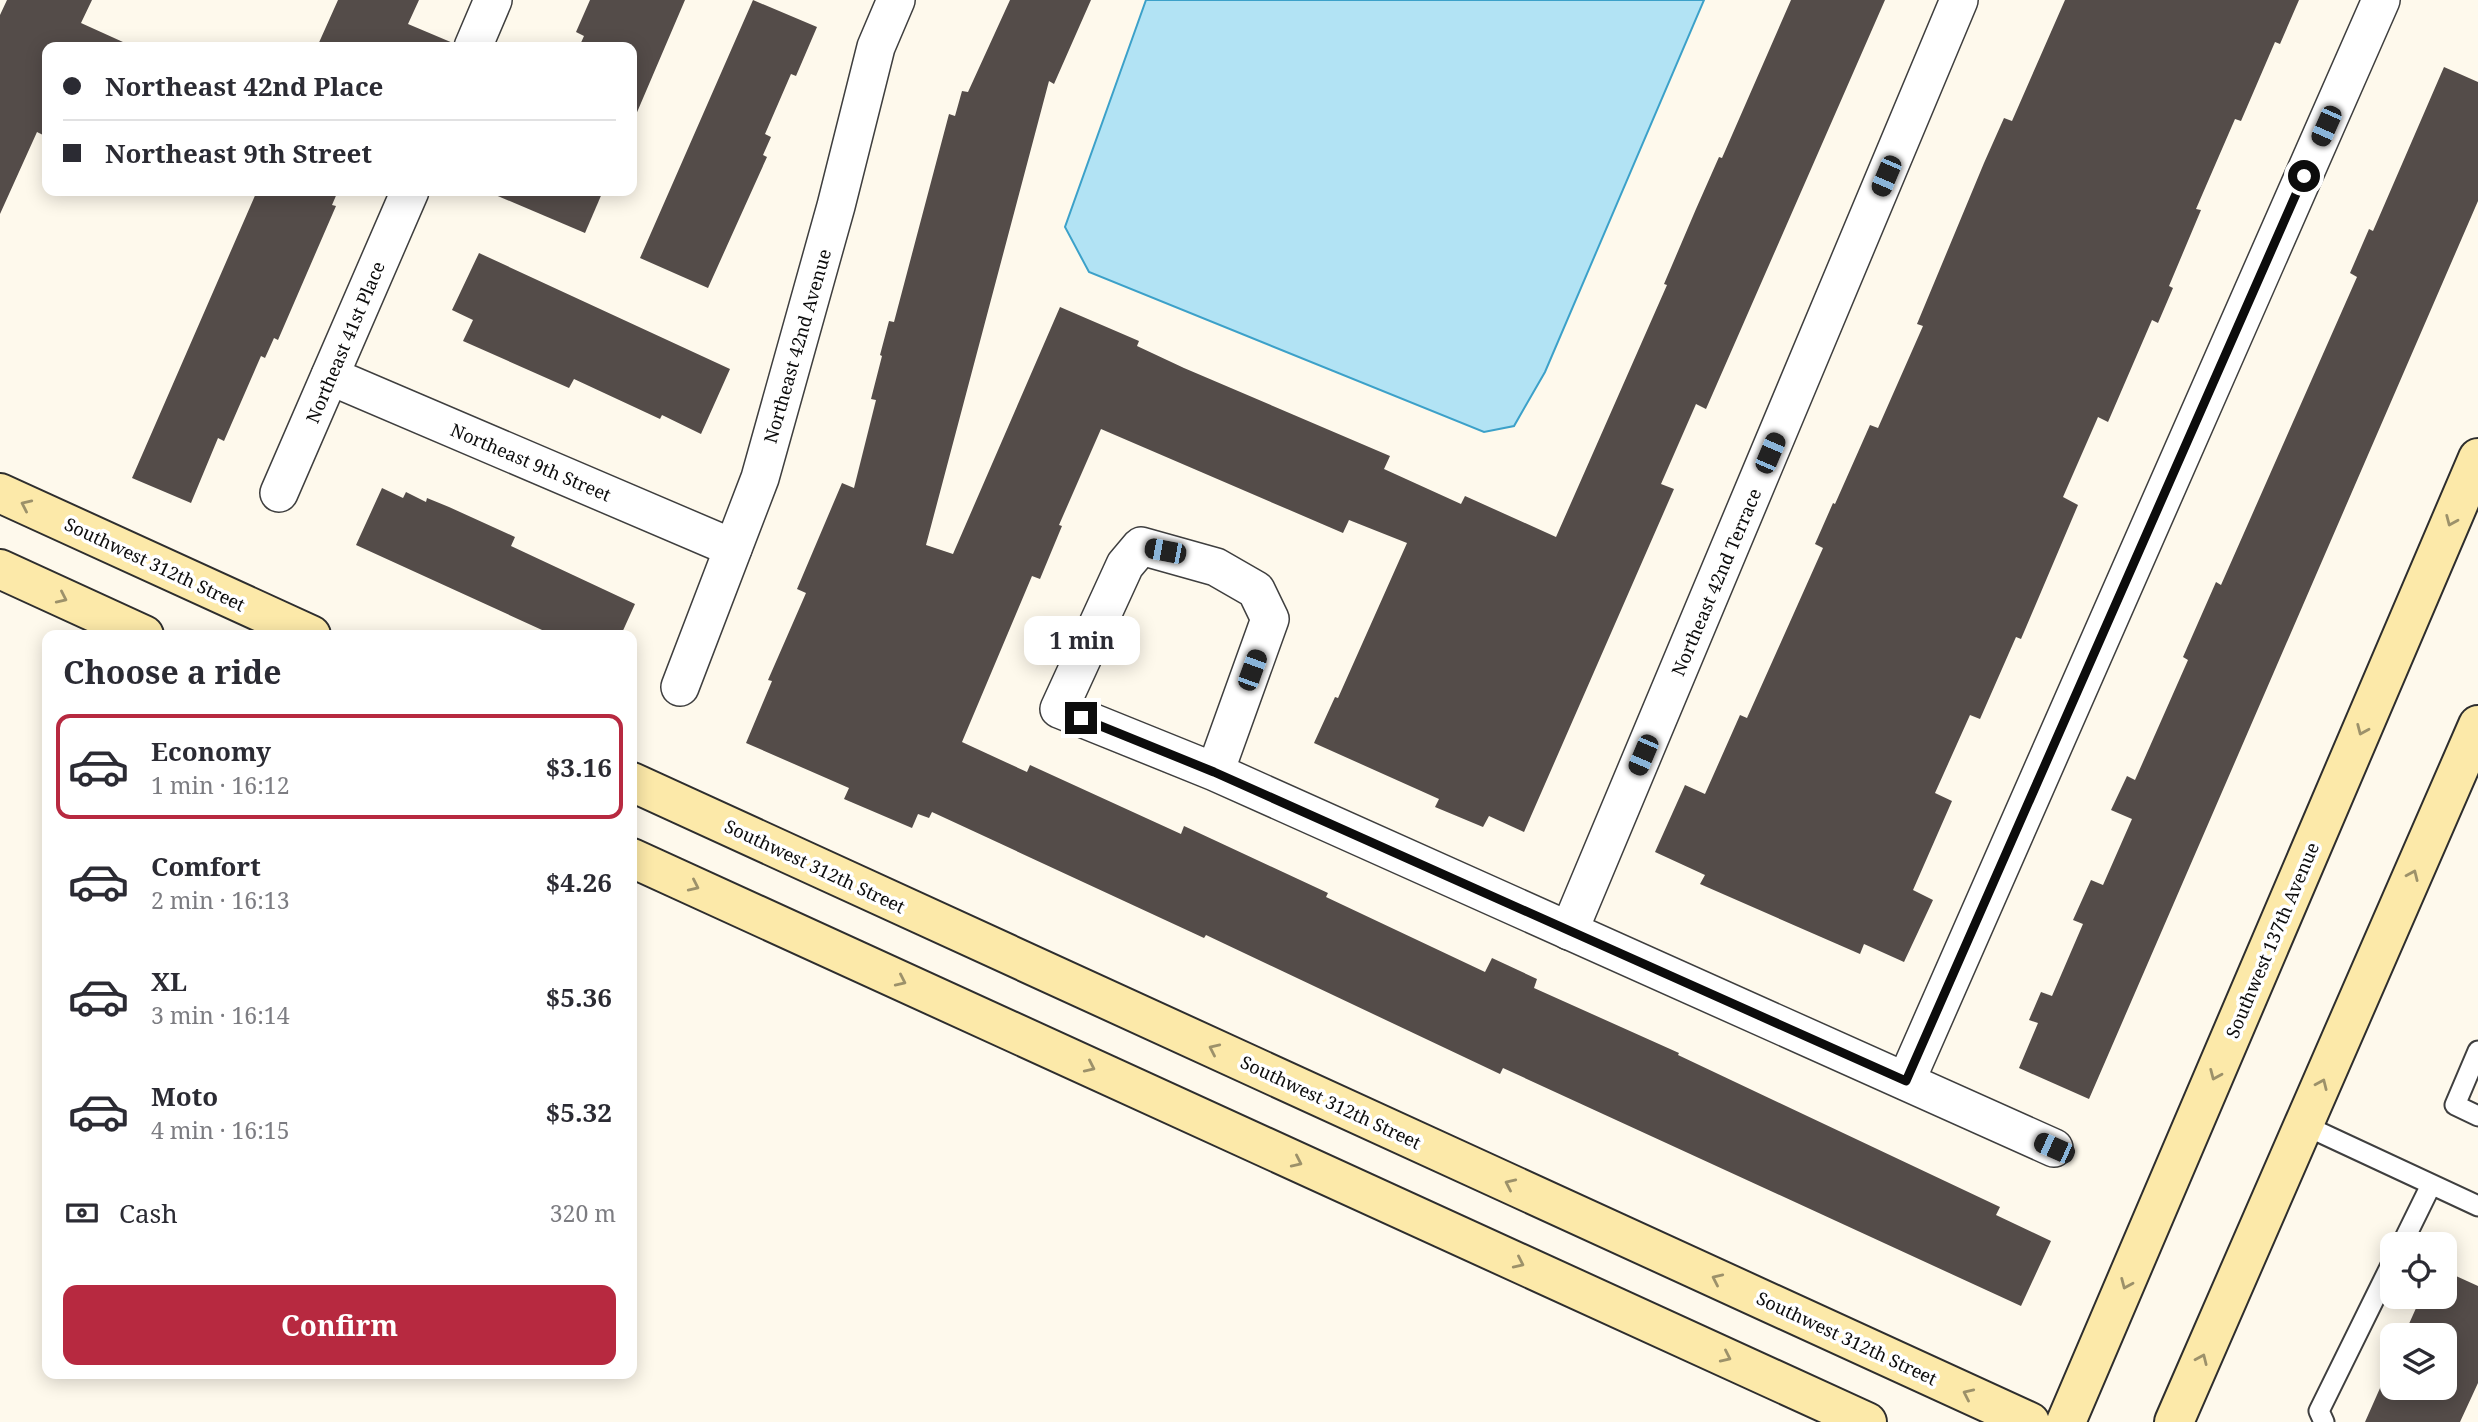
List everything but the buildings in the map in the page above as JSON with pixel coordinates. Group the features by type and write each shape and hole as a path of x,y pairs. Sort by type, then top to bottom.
{"main road":[{"name":"Southwest 137th Avenue","path":"2066,1422 2478,458"},
{"name":"Southwest 312th Street","path":"0,493 300,630"},
{"path":"0,569 133,630"},
{"path":"2174,1422 2478,725"},
{"name":"Southwest 312th Street","path":"637,784 2030,1422"},
{"path":"637,860 1867,1422"}],"street":[{"path":"474,42 493,0"},
{"name":"Northeast 42nd Avenue","path":"680,687 763,465 836,206 876,47 896,0"},
{"name":"Northeast 42nd Terrace","path":"1569,931 1959,0"},
{"path":"1906,1081 2381,0"},
{"name":"Northeast 41st Place","path":"279,493 408,196"},
{"name":"Northeast 9th Street","path":"330,376 733,548"},
{"path":"1214,772 1270,619 1256,590 1216,566 1141,546 1125,565 1059,709 1214,772 2054,1148"}],"lane":[{"path":"2478,1051 2455,1105 2478,1116"},
{"path":"2304,1125 2478,1206"},
{"path":"2408,1232 2431,1185"},
{"path":"2324,1422 2319,1411 2380,1287"}],"water":[{"path":"1146,0 1704,0 1545,372 1514,426 1484,432 1089,272 1065,227"}],"route":[{"path":"1081,718 1214,772 1906,1081 2304,176"}]}
